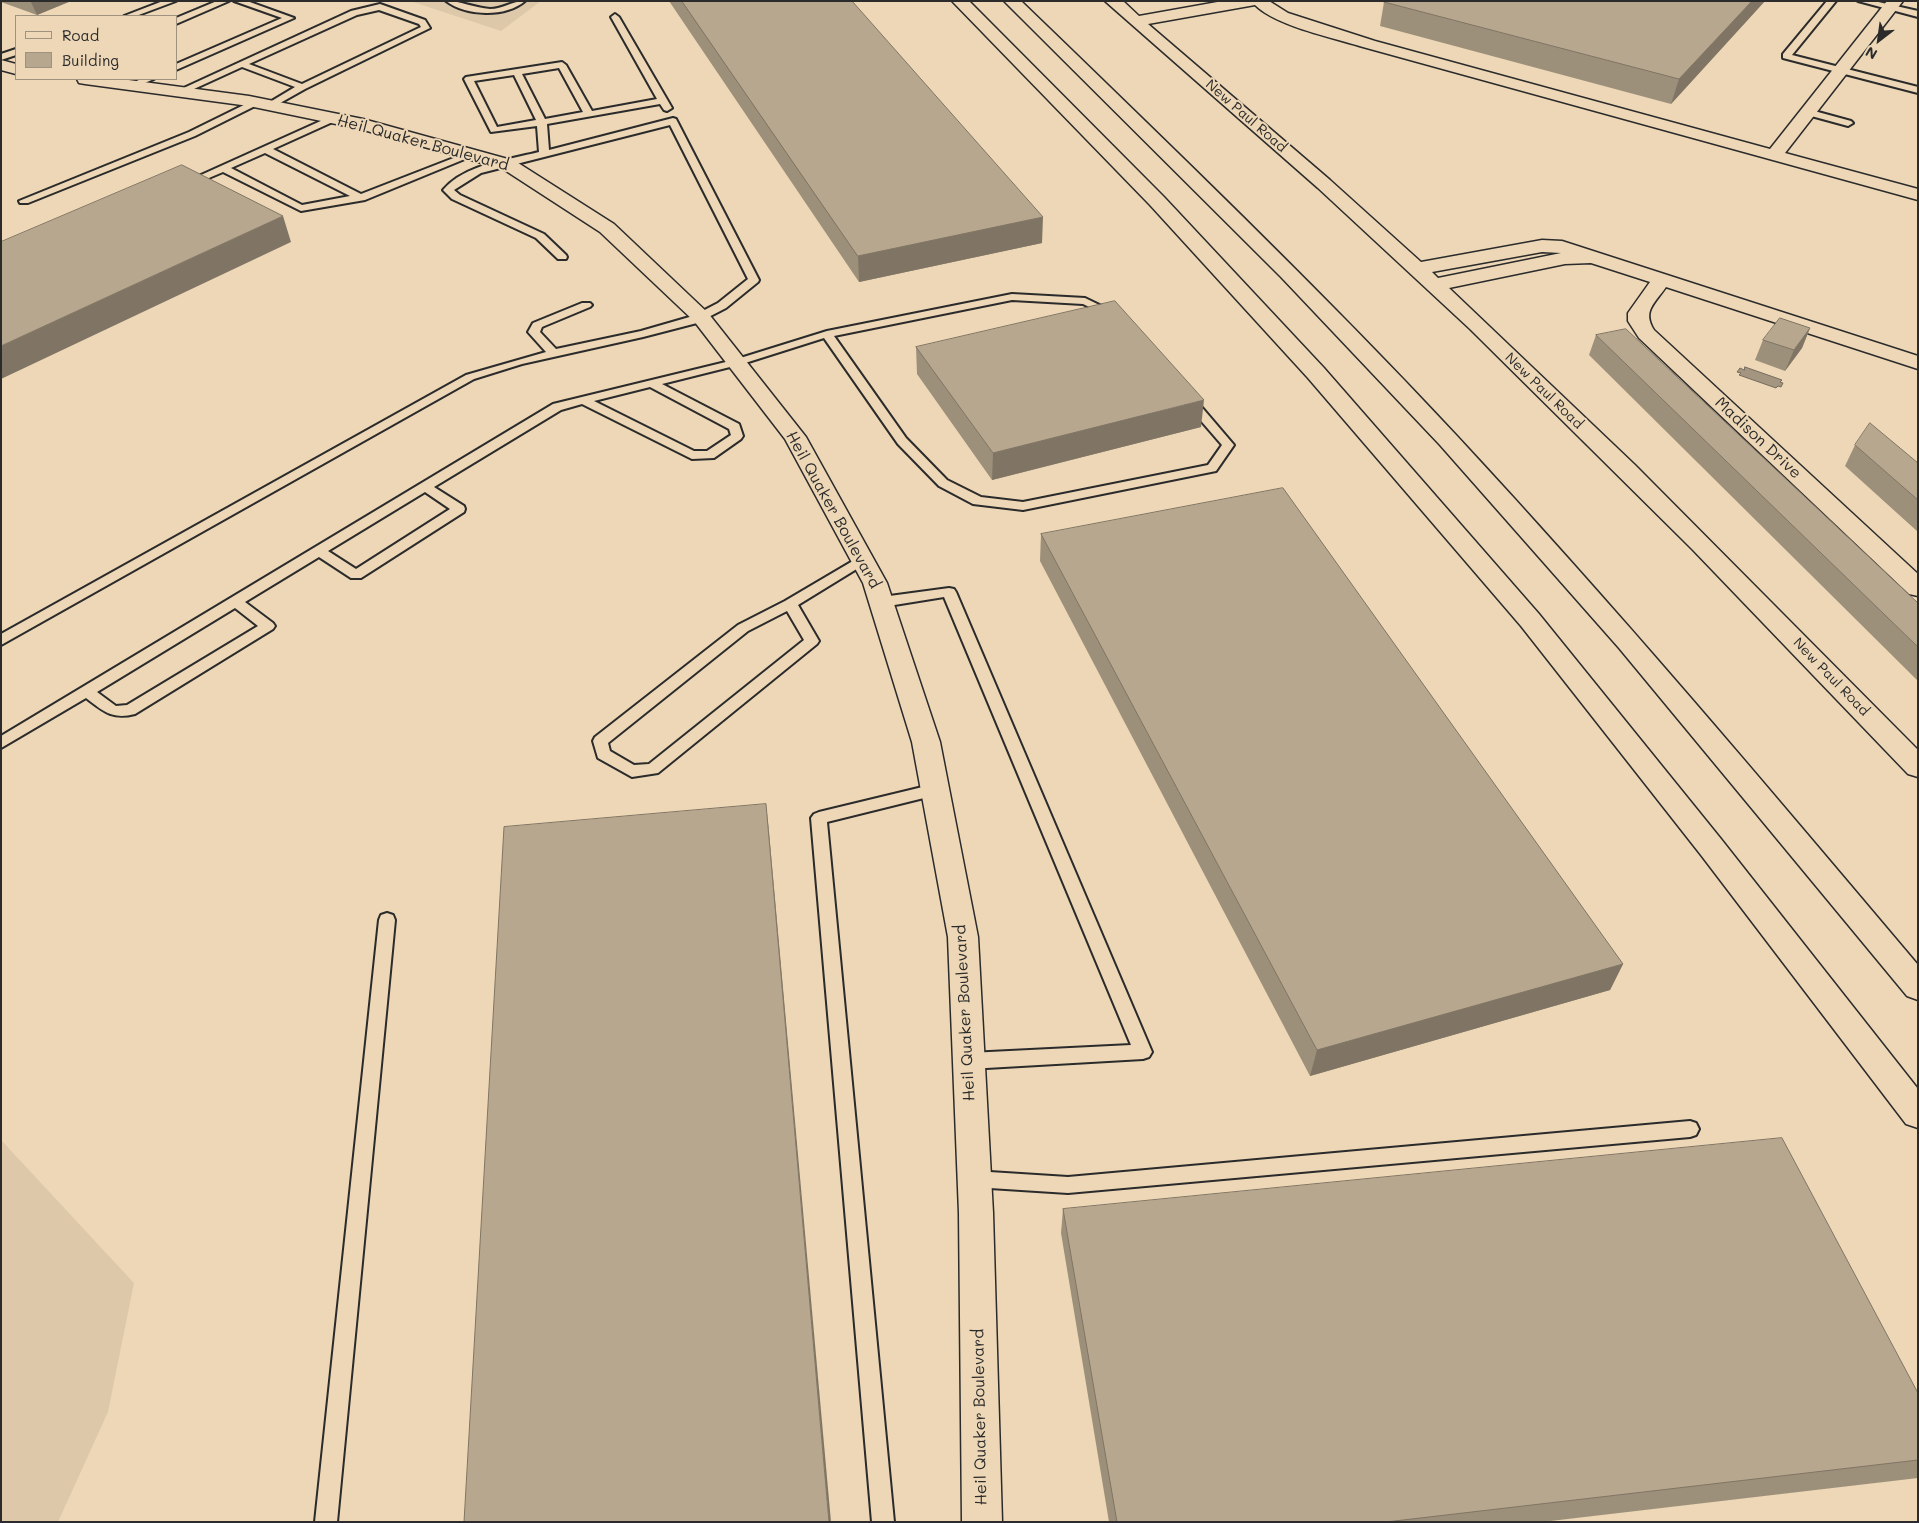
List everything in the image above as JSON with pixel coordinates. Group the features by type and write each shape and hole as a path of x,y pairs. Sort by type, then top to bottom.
{"main road":[{"path":"953,1 982,24"},
{"path":"960,1 1156,201 1316,373 1530,620 1711,847 1918,1114"},
{"path":"1012,1 1290,273 1448,440 1588,596 1814,861 1918,987"},
{"name":"New Paul Road","path":"1113,1 1152,29 1432,284 1533,379 1682,525 1918,767"},
{"path":"1152,29 1251,1"},
{"path":"1184,28 1231,17 1256,1"},
{"path":"1260,1 1268,9 1282,16 1369,44 1918,195"},
{"path":"1773,156 1893,4"},
{"path":"1,65 15,69"},
{"name":"Heil Quaker Boulevard","path":"104,80 141,82 178,80 263,104 363,124 509,164 607,228 701,317 795,436 876,583 926,742 963,936 974,1179 982,1522"},
{"path":"1414,268 1533,247 1550,246 1576,251 1918,363"},
{"path":"1488,255 1504,269"},
{"path":"1432,284 1565,258 1593,257"},
{"name":"Madison Drive","path":"1662,279 1638,313 1638,322 1646,334 1918,588"}],"lane":[{"path":"131,15 172,1"},
{"path":"178,20 224,1"},
{"path":"178,80 290,18 238,1"},
{"path":"450,1 479,11 492,13 507,10 521,1"},
{"path":"1832,1 1786,56 1918,90"},
{"path":"1862,1 1893,4 1918,14"},
{"path":"24,201 302,88 426,28 422,22 380,7 354,13 241,64 178,80"},
{"path":"1,640 470,377 499,366 635,337 701,317 731,298 754,280 664,101 615,17"},
{"path":"1,57 15,52"},
{"path":"241,64 302,88"},
{"path":"589,114 562,65 470,79 494,130 589,114 664,101"},
{"path":"517,72 542,122 544,153"},
{"path":"1807,112 1848,123"},
{"path":"179,187 334,118"},
{"path":"562,257 540,236 456,197 448,190 478,171 673,121"},
{"path":"266,149 361,198"},
{"path":"223,168 301,208 361,198 472,154"},
{"path":"1,744 557,408 738,362 827,334 1012,298 1085,301 1116,316 1122,324"},
{"path":"553,353 534,332 537,325 586,305"},
{"path":"827,334 902,441 943,483 978,501 1023,506 1212,468 1228,445 1178,388"},
{"path":"584,401 692,455 710,454 737,436 735,427 652,384"},
{"path":"320,552 356,575 459,509 425,488"},
{"path":"790,604 812,641 653,769 632,771 603,754 600,741 742,628 790,604 863,559"},
{"path":"882,602 949,592 1143,1052 969,1060"},
{"path":"87,692 113,711 130,710 268,626 237,602"},
{"path":"883,1522 819,818 935,790"},
{"path":"326,1522 387,920"},
{"path":"974,1179 1068,1185 1690,1130"}],"shaded area":[{"path":"410,1 541,1 501,31"},
{"path":"1745,367 1782,380 1780,382 1783,383 1781,387 1778,386 1776,388 1739,375 1741,373 1737,372 1740,368 1744,370"},
{"path":"1,1140 134,1283 108,1412 58,1522 1,1522"}],"building":[{"path":"682,1 852,1 1043,217 858,256"},
{"path":"1385,1 1752,1 1679,79"},
{"path":"182,165 283,216 1,346 1,242"},
{"path":"1115,301 1204,400 993,453 916,347"},
{"path":"1780,318 1810,328 1794,350 1763,340"},
{"path":"1626,329 1918,603 1918,647 1596,335"},
{"path":"1870,423 1918,463 1918,500 1855,445"},
{"path":"1283,488 1623,964 1317,1050 1041,534"},
{"path":"766,804 829,1522 464,1522 504,827"},
{"path":"1782,1138 1918,1393 1918,1460 1386,1522 1117,1522 1063,1209"}]}
